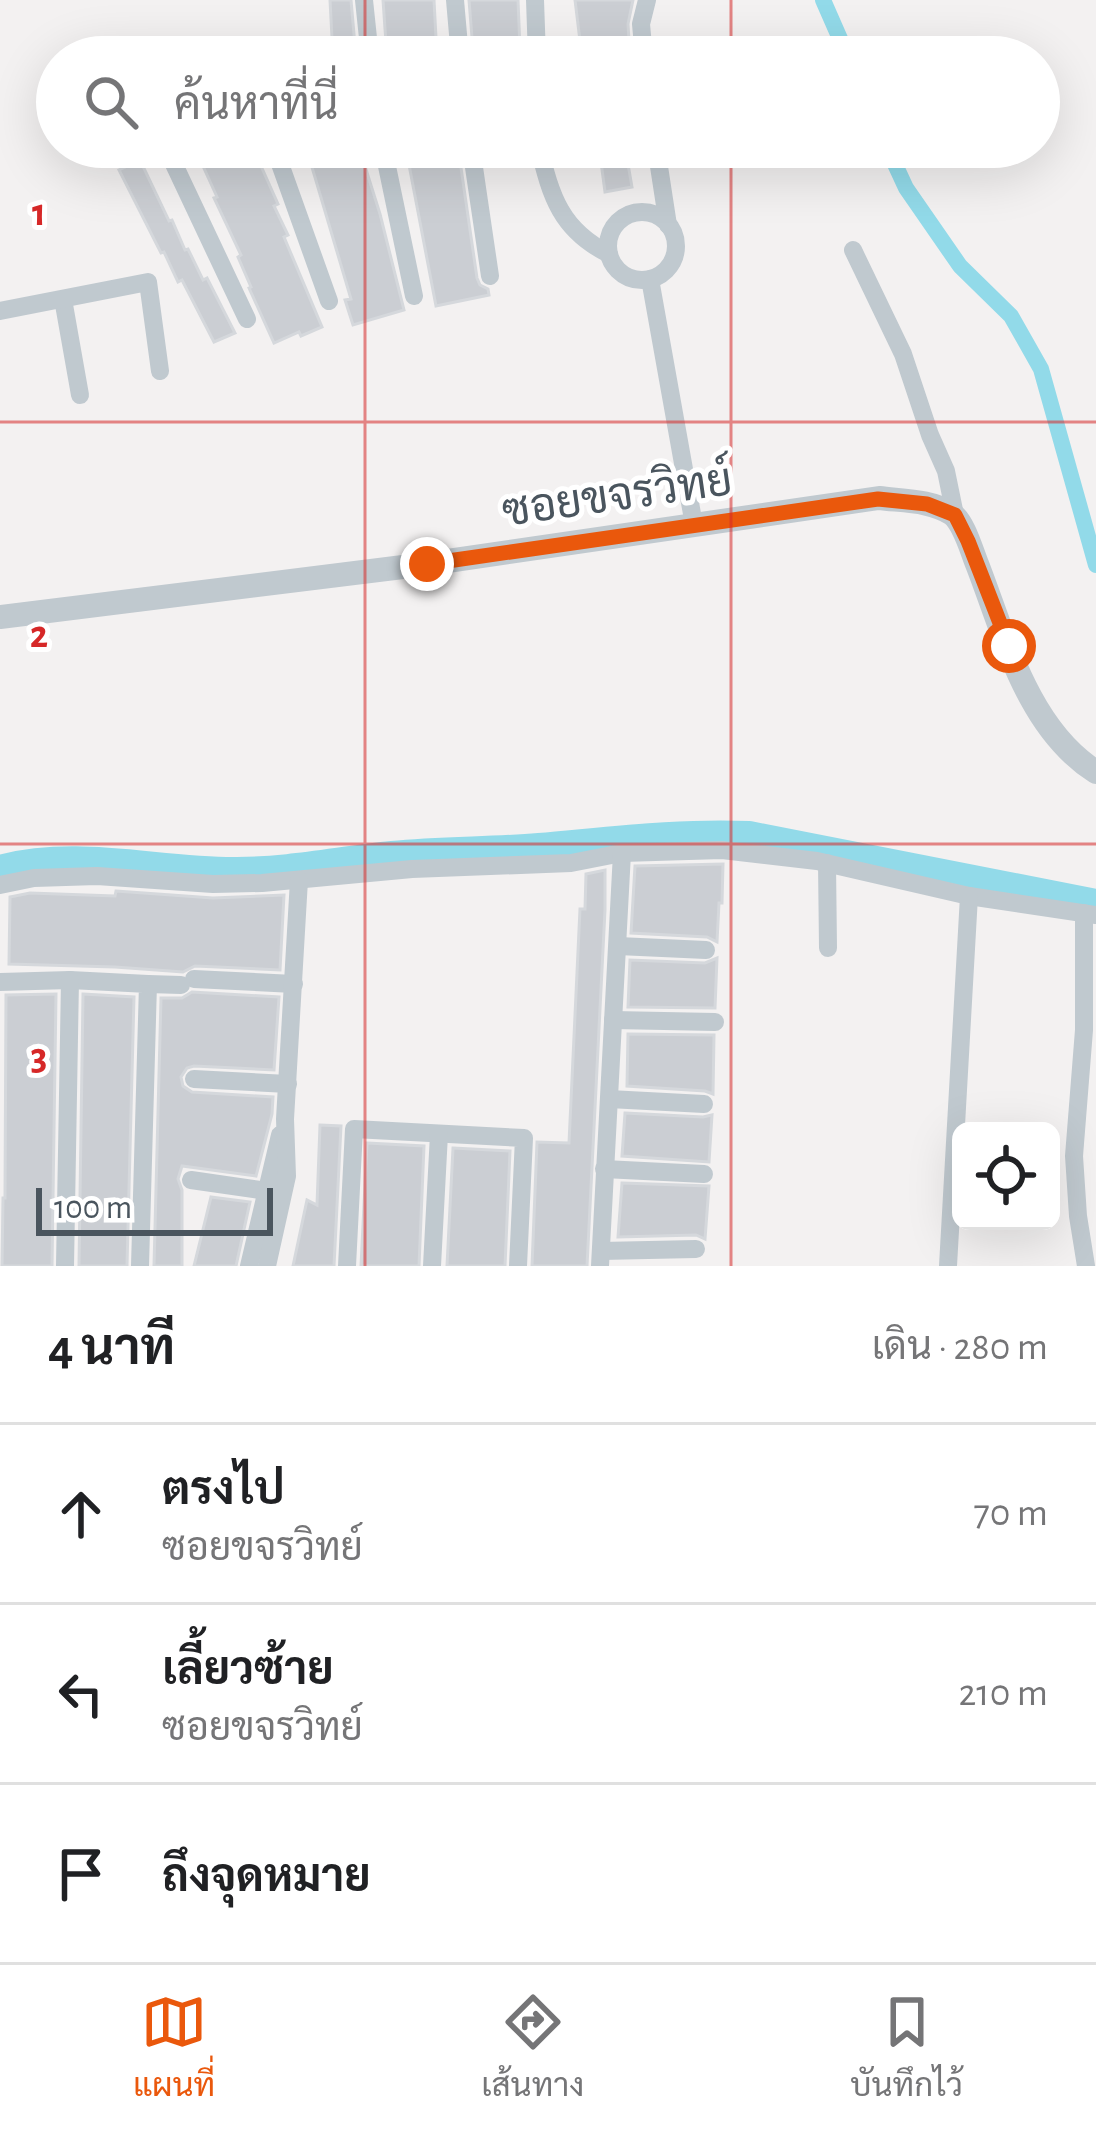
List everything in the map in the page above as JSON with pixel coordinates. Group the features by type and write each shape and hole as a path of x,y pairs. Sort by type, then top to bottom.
{"street":[{"path":"364,0 368,36"},
{"path":"454,0 458,36"},
{"path":"535,0 536,36"},
{"path":"642,36 647,0"},
{"path":"176,168 247,319"},
{"path":"281,168 328,301"},
{"path":"387,168 414,296"},
{"path":"474,168 490,276"},
{"path":"544,168 550,189 579,237 609,254 620,272 640,280 660,275 674,258 676,246 659,168"},
{"path":"609,254 610,233 626,216 649,213 668,225"},
{"path":"853,250 903,354 946,471 955,515 1028,696 1045,723 1093,771"},
{"path":"650,279 694,525"},
{"path":"0,311 148,282 160,370"},
{"path":"63,299 80,395"},
{"name":"ซอยขจรวิทย์","path":"0,616 427,564 878,499 927,504 955,515"},
{"path":"0,885 34,878 98,876 213,884 299,880 412,869 571,863 622,853 722,850 827,863 969,896 1090,914 1074,1156 1087,1266"},
{"path":"622,853 600,1258 696,1249"},
{"path":"827,863 828,948"},
{"path":"267,1266 287,1176 285,1119 299,880"},
{"path":"948,1266 969,896"},
{"path":"618,946 706,950"},
{"path":"64,1266 70,980"},
{"path":"0,982 294,984"},
{"path":"140,1266 148,984"},
{"path":"613,1021 715,1022"},
{"path":"194,1079 288,1084"},
{"path":"609,1099 704,1104"},
{"path":"248,1266 285,1119"},
{"path":"347,1266 354,1129 524,1138 518,1266"},
{"path":"433,1266 439,1135"},
{"path":"604,1169 704,1174"},
{"path":"191,1180 266,1191"}],"building":[{"path":"330,0 351,0 354,36 332,36"},
{"path":"383,0 434,0 436,36 386,36"},
{"path":"469,0 518,0 519,36 472,36"},
{"path":"575,0 633,0 629,36 579,36"},
{"path":"144,168 185,250 203,280 207,278 235,333 214,342 119,170"},
{"path":"204,168 262,168 288,235 284,237 322,327 274,343"},
{"path":"312,168 366,168 404,310 353,325 345,300 351,299"},
{"path":"410,168 461,168 477,278 488,289 489,295 436,306"},
{"path":"602,168 629,168 632,187 605,192"},
{"path":"723,864 717,942 707,937 631,933 635,866"},
{"path":"605,870 587,1266 532,1266 537,1142 569,1143 580,909 585,909 586,874"},
{"path":"116,891 213,898 284,895 280,970 195,966 183,972 9,964 10,897 30,893 115,896"},
{"path":"717,958 715,1008 628,1007 630,960 705,963"},
{"path":"192,992 279,997 274,1070 194,1066 181,1077 183,1086 192,1092 273,1097 272,1114 256,1176 182,1166 178,1179 182,1266 154,1266 161,998 182,998"},
{"path":"56,994 52,1266 2,1266 6,995"},
{"path":"83,994 134,997 127,1266 79,1266"},
{"path":"628,1034 714,1035 713,1094 627,1086"},
{"path":"625,1113 712,1115 709,1162 622,1156"},
{"path":"320,1125 341,1126 334,1266 293,1266 307,1200 317,1205"},
{"path":"367,1143 424,1146 419,1266 361,1266"},
{"path":"453,1148 510,1151 505,1266 447,1266"},
{"path":"622,1183 709,1186 705,1239 696,1235 618,1237"},
{"path":"211,1197 250,1202 236,1266 194,1266"}],"waterway":[{"path":"823,0 839,36"},
{"path":"897,168 960,266 1011,316 1041,369 1096,565"},
{"path":"0,870 88,862 256,872 410,854 749,836 1096,904"}],"route":[{"path":"427,564 878,499 927,504 955,515 1009,646"}]}
